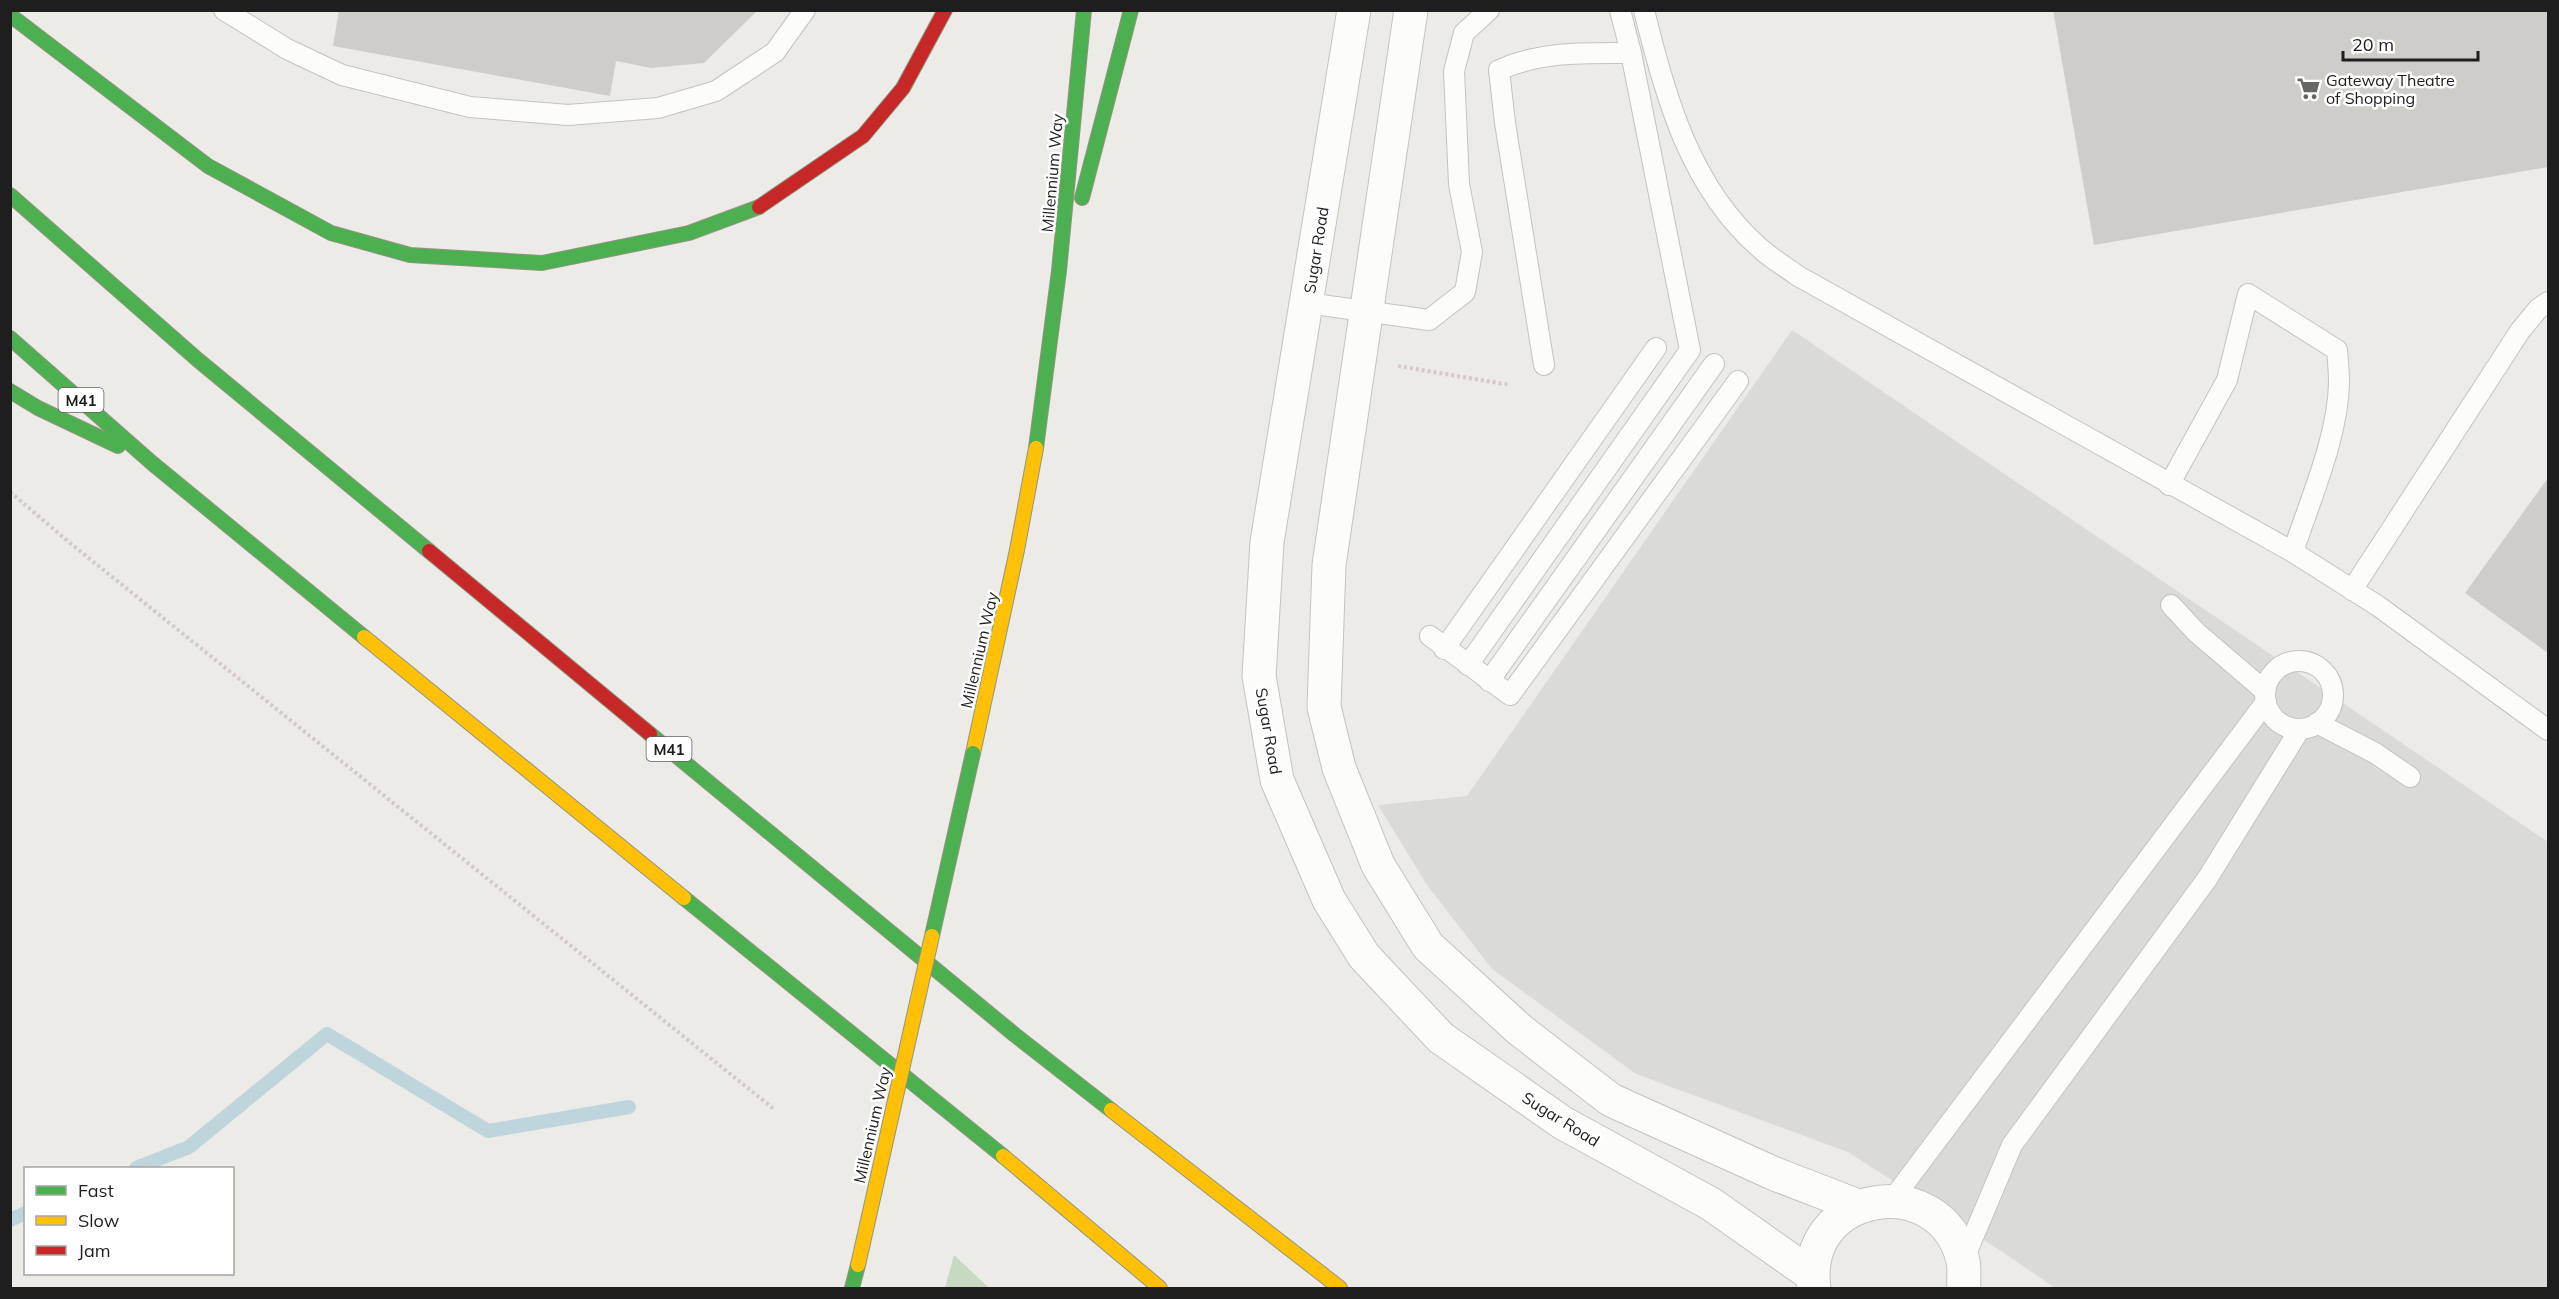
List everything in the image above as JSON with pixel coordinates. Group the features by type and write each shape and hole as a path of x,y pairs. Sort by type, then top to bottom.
{"main road":[{"path":"10,15 208,166 331,232 410,255 542,263 689,233 762,206 863,136 903,88 945,10"},
{"name":"Millennium Way","path":"852,1288 1009,592 1039,429 1057,294 1084,10"},
{"path":"1057,294 1131,10"},
{"name":"M41","path":"10,195 198,360 996,1020 1340,1288"},
{"name":"M41","path":"10,338 152,463 825,1013 952,1113 1160,1288"},
{"path":"10,391 38,408 152,463"}],"street":[{"name":"Sugar Road","path":"1354,10 1268,542 1259,676 1277,780 1329,900 1364,956 1441,1038 1563,1123 1711,1204 1813,1282"},
{"path":"1412,10 1329,565 1324,707 1339,768 1378,865 1428,946 1520,1030 1611,1100 1775,1174 1858,1206"},
{"path":"1813,1282 1816,1254 1825,1234 1839,1218 1858,1206 1892,1200 1924,1209 1950,1231 1964,1275"}],"lane":[{"path":"224,10 287,49 342,75 470,107 568,115 657,108 716,91 775,52 806,10"},
{"path":"1307,303 1429,320 1465,292 1472,252 1459,184 1454,71 1464,33 1489,10"},
{"path":"1468,665 1689,350 1631,53 1620,10"},
{"path":"1644,10 1660,74 1689,154 1713,194 1734,222 1761,249 1798,276 2169,485 2293,552 2352,590 2548,730"},
{"path":"1544,365 1505,123 1499,70 1522,60 1566,54 1631,53"},
{"path":"2169,485 2227,380 2248,294 2337,350 2339,383 2336,409 2327,449 2293,552"},
{"path":"2352,590 2520,331 2538,309 2548,302"},
{"path":"1656,348 1437,642 1510,695 1738,381"},
{"path":"1489,681 1714,364"},
{"path":"2170,605 2266,696 2269,711 2281,724 2308,726 2375,753 2410,777"},
{"path":"1892,1200 2266,696 2271,675 2284,665 2300,661 2317,666 2328,678 2333,694 2329,711 2308,726 2207,879 2012,1145 1964,1275"}],"path":[{"path":"1360,359 1510,385"},
{"path":"10,492 70,543 775,1110"}],"shaded area":[{"path":"1792,330 2548,842 2548,1288 2055,1288 1848,1152 1636,1074 1492,969 1427,885 1378,805 1467,796"}],"green space":[{"path":"954,1255 989,1288 945,1288"}],"building":[{"path":"339,10 758,10 704,63 651,68 616,61 610,96 333,46"},
{"name":"Gateway Theatre of Shopping","path":"2053,10 2548,10 2548,167 2094,245"},
{"path":"2548,478 2548,653 2465,593"}],"waterway":[{"path":"139,1167 189,1147 327,1034 488,1131 629,1107"},
{"path":"10,1220 24,1214"}],"traffic: fast":[{"path":"1036,448 1059,271 1084,10"},
{"path":"1082,198 1131,10"},
{"path":"10,15 208,166 331,233 410,255 542,263 689,233 759,207"},
{"path":"10,195 198,360 429,551"},
{"path":"10,338 152,463 364,637"},
{"path":"10,391 38,408 118,446"},
{"path":"650,734 1015,1035 1111,1110"},
{"path":"932,936 973,753"},
{"path":"684,898 1003,1156"},
{"path":"852,1288 858,1265"}],"traffic: slow":[{"path":"973,753 1017,550 1036,448"},
{"path":"364,637 684,898"},
{"path":"858,1265 932,936"},
{"path":"1111,1110 1340,1288"},
{"path":"1003,1156 1160,1288"}],"traffic: jam":[{"path":"759,207 863,136 903,88 945,10"},
{"path":"429,551 650,734"}],"place":[{"name":"Gateway Theatre of Shopping","path":"2308,89"}]}
